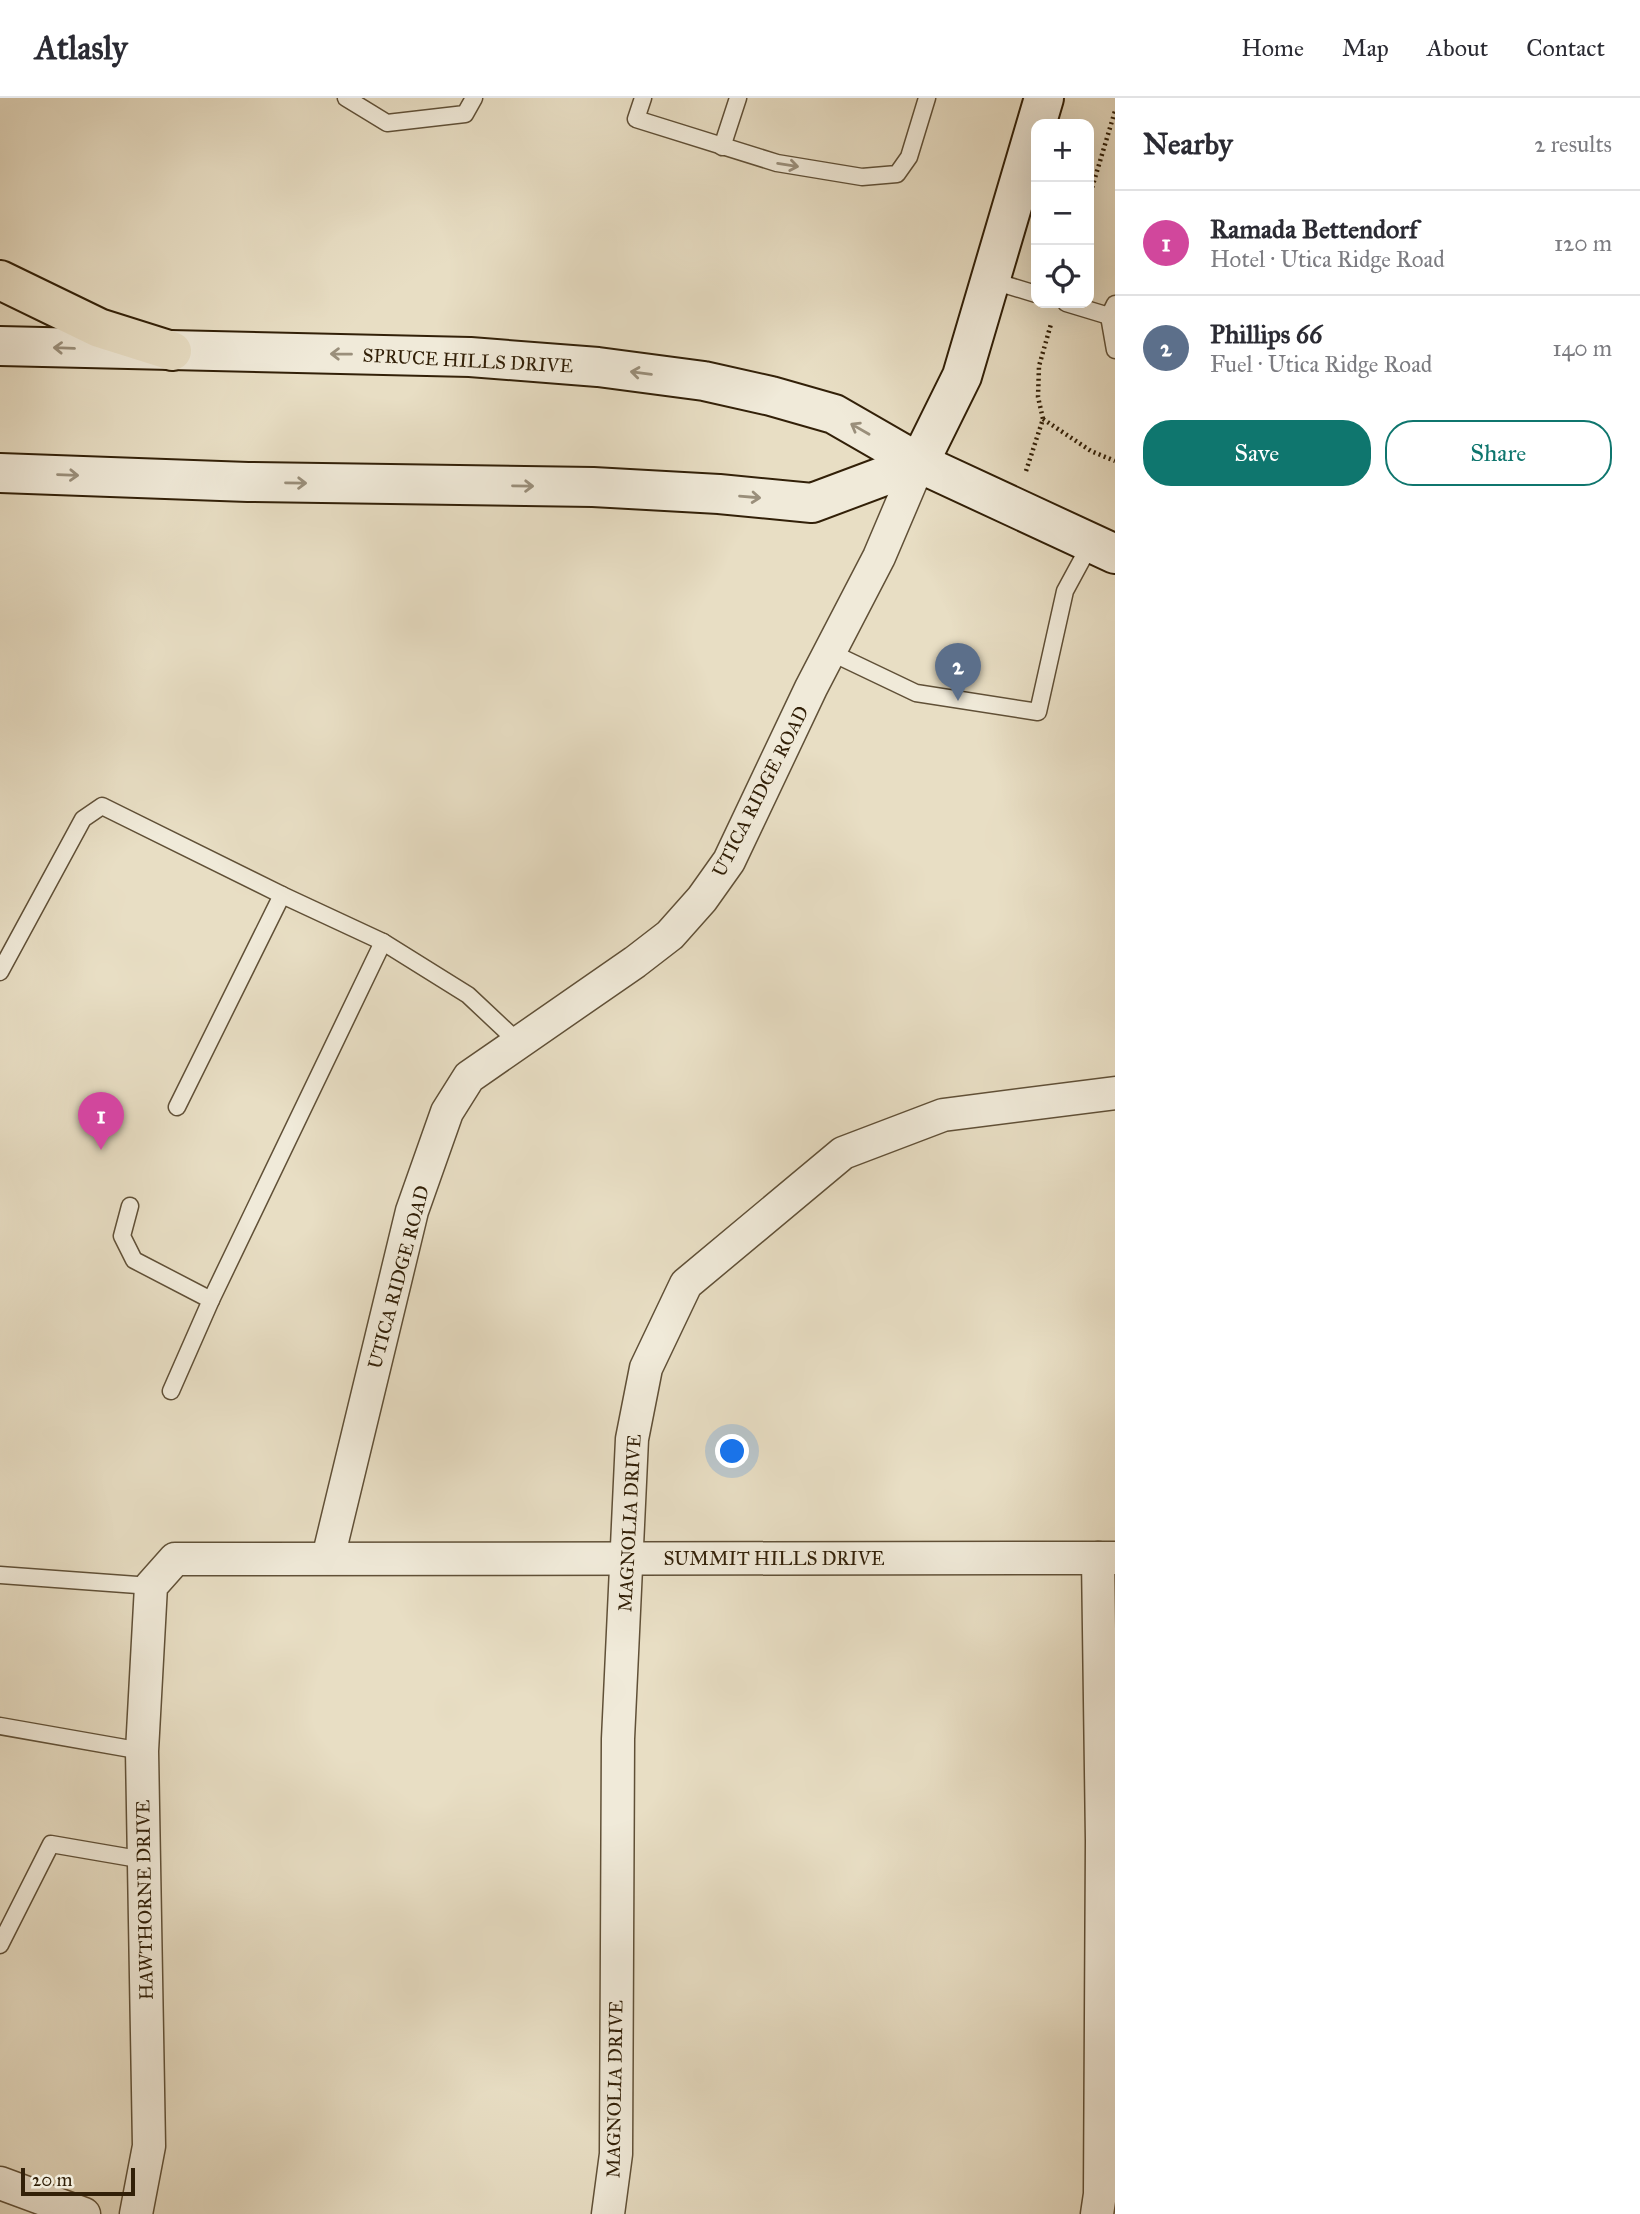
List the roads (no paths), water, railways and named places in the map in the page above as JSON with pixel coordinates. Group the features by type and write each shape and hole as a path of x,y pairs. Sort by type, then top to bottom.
{"highway":[{"path":"0,280 99,328 172,351"}],"main road":[{"name":"UTICA RIDGE ROAD","path":"919,463 962,376 1044,98"},
{"name":"SPRUCE HILLS DRIVE","path":"0,346 470,357 598,367 704,381 834,414 919,463 1103,549"},
{"path":"0,473 248,482 593,487 719,494 812,503 919,463"}],"street":[{"name":"UTICA RIDGE ROAD","path":"328,1558 412,1211 447,1112 469,1077 635,962 670,935 702,900 729,861 879,557 919,463"},
{"name":"MAGNOLIA DRIVE","path":"608,2214 616,2154 618,1739 626,1558 632,1439 646,1368 686,1284 843,1153 943,1115 1115,1093"},
{"name":"SUMMIT HILLS DRIVE","path":"151,1586 175,1559 1106,1558"},
{"path":"1097,2214 1100,2194 1106,1558"},
{"name":"HAWTHORNE DRIVE","path":"136,2214 149,2146 142,1751 151,1586"},
{"path":"0,2183 84,2214"}],"lane":[{"path":"346,98 387,123 465,114 474,98"},
{"path":"643,98 636,119 777,163 862,177 897,174 909,157 927,98"},
{"path":"722,147 738,98"},
{"path":"990,279 1031,292"},
{"path":"1094,307 1112,310 1115,350"},
{"path":"830,652 916,693 1038,712 1065,591 1103,549"},
{"path":"0,972 83,819 102,806 383,942 468,995 518,1042"},
{"path":"177,1107 282,895"},
{"path":"171,1391 211,1300 383,942"},
{"path":"130,1206 122,1236 134,1260 211,1300"},
{"path":"0,1575 151,1586"},
{"path":"0,1727 142,1751"},
{"path":"0,1945 51,1844 144,1860"}],"place":[{"name":"Phillips 66","path":"958,701"},
{"name":"Ramada Bettendorf","path":"101,1150"}]}
